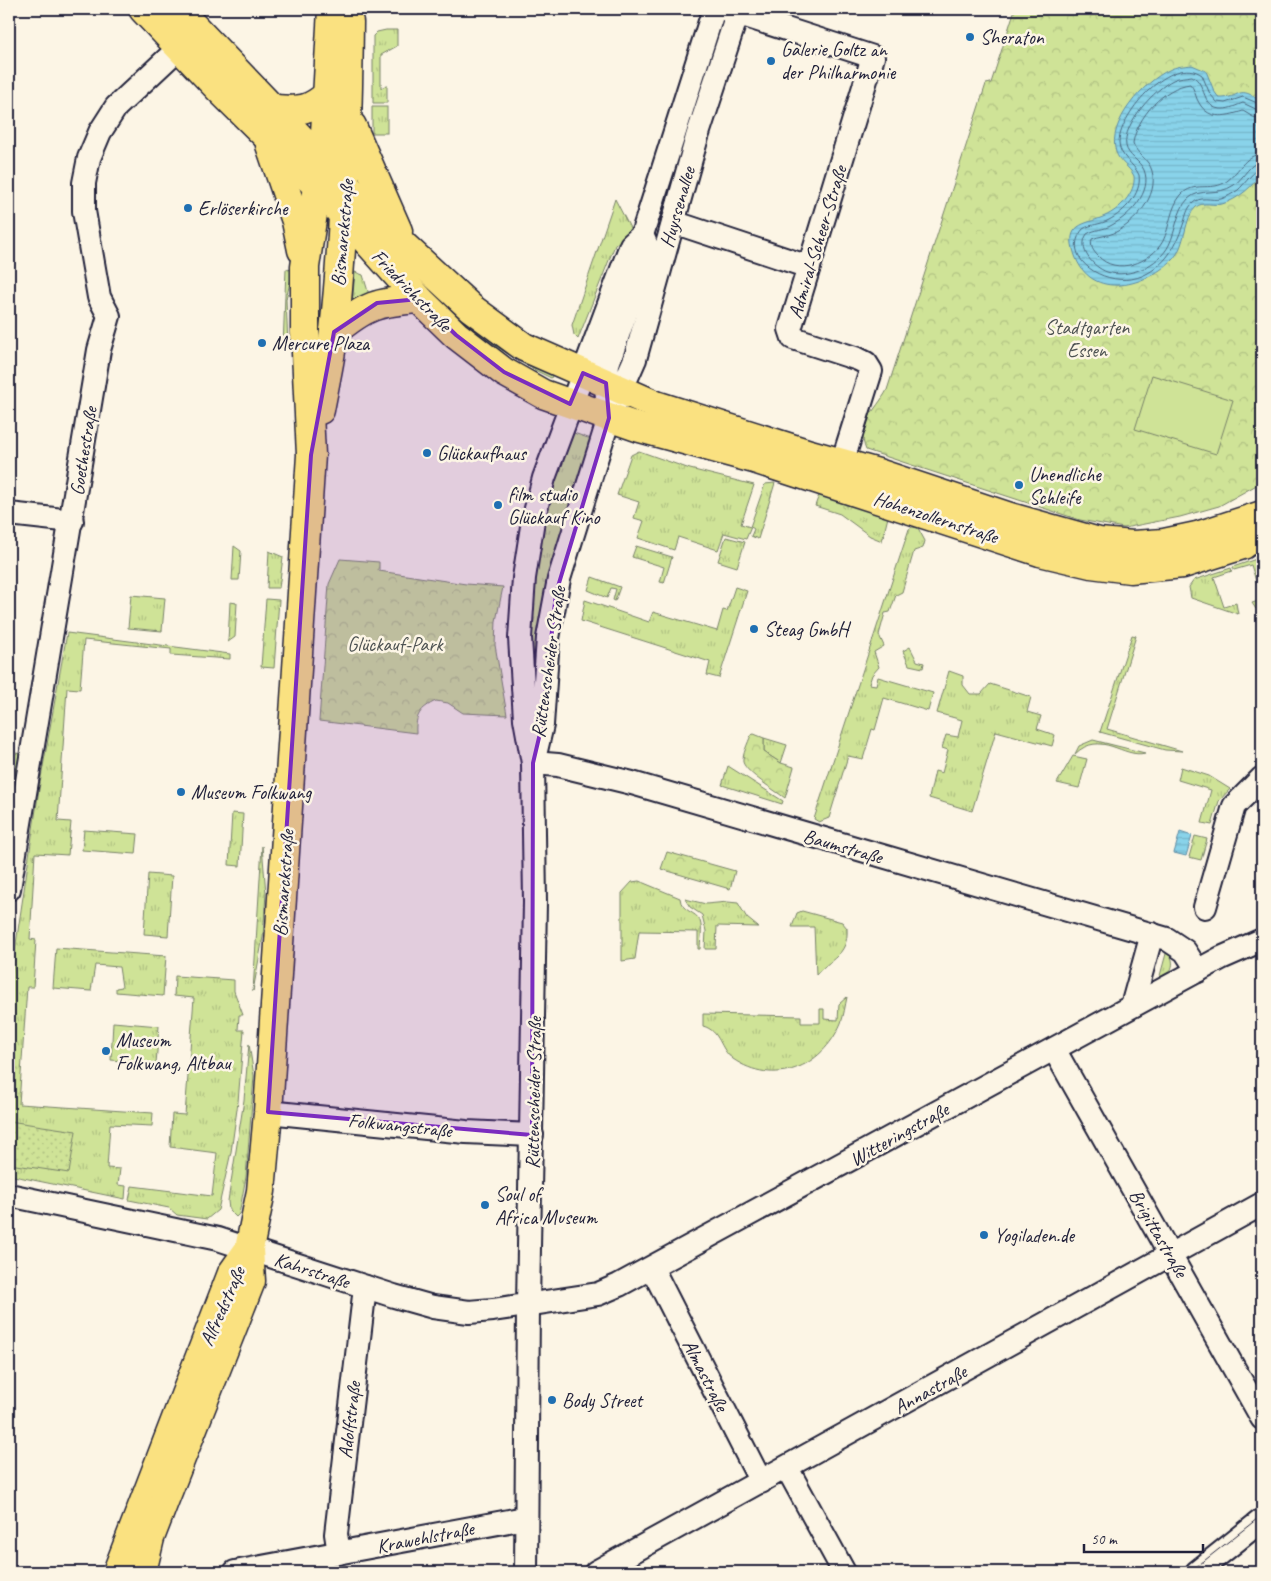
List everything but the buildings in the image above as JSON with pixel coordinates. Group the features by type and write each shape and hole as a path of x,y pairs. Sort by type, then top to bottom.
{"main road":[{"name":"Friedrichstraße","path":"143,9 318,187 418,299 456,336 504,372 543,394 594,392"},
{"name":"Friedrichstraße","path":"177,9 275,109 404,246 450,289 492,324 524,347 594,392"},
{"name":"Bismarckstraße","path":"312,455 305,332 305,267 318,187 328,94 332,9"},
{"name":"Bismarckstraße","path":"249,1249 261,1191 268,1112 312,455 334,332 344,216 350,9"},
{"path":"275,109 296,111 311,108 328,94"},
{"path":"348,118 404,246"},
{"path":"267,137 296,221 305,267"},
{"path":"334,332 351,317 377,303 418,299"},
{"name":"Hohenzollernstraße","path":"594,392 656,405 878,473 1010,517 1099,542 1132,545 1164,543 1197,536 1262,514"},
{"name":"Hohenzollernstraße","path":"594,392 640,428 781,467 1040,552 1091,564 1130,569 1183,564 1237,547 1256,537 1262,530"},
{"name":"Alfredstraße","path":"117,1572 232,1273 249,1249"},
{"name":"Alfredstraße","path":"142,1572 150,1538 252,1281 249,1249"}],"street":[{"name":"Huyssenallee","path":"594,392 608,364 648,248 642,235 714,9"},
{"name":"Huyssenallee","path":"594,392 635,359 733,10"},
{"name":"Admiral-Scheer-Straße","path":"733,10 873,57 790,329 793,338 858,359 866,363 871,371 842,463"},
{"name":"Goethestraße","path":"9,889 72,521 99,350 109,316 99,297 84,211 84,183 89,158 100,132 116,107 180,47"},
{"path":"673,222 809,267"},
{"name":"Huyssenallee","path":"594,392 581,353 624,244 627,240 642,235"},
{"name":"Rüttenscheider Straße","path":"533,763 542,725 548,638 594,392"},
{"name":"Rüttenscheider Straße","path":"526,1572 528,1305 535,902 533,763 525,719 520,638 524,578 533,520 544,478 594,392"},
{"path":"9,514 72,521"},
{"name":"Baumstraße","path":"533,763 558,765 625,781 1152,934 1178,944 1189,956 1198,971"},
{"path":"1205,907 1234,806 1262,778"},
{"path":"1132,1006 1152,934"},
{"name":"Witteringstraße","path":"528,1305 598,1294 652,1268 1132,1006 1235,951 1262,940"},
{"name":"Brigittastraße","path":"1054,1049 1262,1418"},
{"name":"Folkwangstraße","path":"268,1112 457,1131 532,1135"},
{"name":"Kahrstraße","path":"9,1195 211,1238 433,1307 469,1312 528,1305"},
{"name":"Annastraße","path":"596,1572 1262,1204"},
{"name":"Almastraße","path":"652,1268 761,1482"},
{"name":"Adolfstraße","path":"339,1553 336,1534 365,1287"},
{"path":"786,1468 844,1572"},
{"name":"Krawehlstraße","path":"235,1572 526,1518"},
{"path":"1197,1572 1262,1520"}],"highlighted area":[{"path":"419,299 456,335 504,372 570,404 583,373 606,383 609,418 556,593 542,725 533,763 532,1135 268,1112 311,455 334,332 377,303"}],"green space":[{"name":"Stadtgarten Essen","path":"1015,9 1262,9 1262,482 1219,506 1180,517 1124,528 1080,520 866,450 863,441 865,425 887,390 986,84 991,83"},
{"path":"397,30 397,46 381,55 381,88 387,85 387,103 373,103 373,36 377,32"},
{"path":"372,107 387,107 387,133 372,133"},
{"path":"615,199 630,228 629,233 615,245 578,339 574,335 572,325"},
{"path":"286,269 293,270 286,299 288,345 283,347"},
{"path":"355,272 363,275 370,298 352,304"},
{"path":"450,308 465,320 507,351 554,371 551,378 524,364 485,338"},
{"path":"1152,375 1233,400 1216,454 1135,429"},
{"path":"568,431 591,439 556,549 546,596 537,715 528,630 542,518"},
{"path":"639,451 690,469 754,485 741,524 750,527 765,484 775,483 758,539 751,536 754,529 751,527 746,539 724,533 718,550 678,537 674,550 638,538 644,521 634,518 639,502 617,495 631,455"},
{"path":"819,495 888,517 882,541 870,536 840,514 815,506"},
{"path":"912,527 918,528 925,541 923,548 914,551 902,592 896,595 890,612 885,613 879,635 884,646 874,652 879,667 872,675 869,684 876,685 878,677 933,693 928,711 884,698 875,730 872,729 863,759 848,756 829,818 819,822 814,819 909,529"},
{"path":"726,537 745,542 737,567 718,561"},
{"path":"234,546 241,551 239,580 232,580"},
{"path":"636,546 672,557 664,583 660,582 664,567 632,557"},
{"path":"269,551 283,557 279,588 267,588"},
{"path":"1262,557 1262,600 1251,565 1234,570 1233,567"},
{"name":"Glückauf-Park","path":"340,559 379,562 379,571 466,584 503,587 496,621 495,645 507,715 463,713 448,703 436,701 420,713 416,722 416,733 319,721 329,584"},
{"path":"1231,568 1232,571 1214,577 1224,607 1236,603 1238,614 1191,598 1189,587 1194,580"},
{"path":"592,577 620,587 615,601 613,600 616,589 611,588 607,598 588,590"},
{"path":"735,587 747,591 719,678 707,675 710,662 581,621 585,600 649,622 653,612 717,631 723,610 727,611"},
{"path":"131,595 165,598 162,631 128,628"},
{"path":"266,599 279,600 274,668 261,667"},
{"path":"1262,600 1262,607 1256,609 1252,603"},
{"path":"230,602 237,603 235,637 228,642"},
{"path":"67,633 230,654 230,659 171,655 171,649 84,640 80,689 67,688 58,821 71,822 68,855 35,853 30,939 36,940 33,987 27,987 19,1104 153,1113 152,1126 110,1124 107,1168 120,1169 118,1185 126,1186 125,1199 9,1175 9,991 39,789"},
{"path":"1132,635 1136,636 1107,729 1182,751 1165,750 1100,732"},
{"path":"910,647 917,661 924,663 923,668 909,665 903,651"},
{"path":"949,671 963,676 963,685 970,694 981,694 990,684 1031,697 1027,712 1041,716 1037,729 1055,735 1052,746 996,731 972,811 929,798 935,771 942,773 948,750 942,748 946,735 958,737 962,720 937,713"},
{"path":"754,734 764,738 764,752 781,763 794,767 785,798 755,776 743,762 747,745 751,735"},
{"path":"764,738 787,745 781,763 764,752"},
{"path":"1093,740 1145,753 1137,754 1112,746 1094,744 1085,747 1075,754 1079,746"},
{"path":"16,753 25,755 18,796 9,794"},
{"path":"1073,756 1087,759 1079,788 1057,783"},
{"path":"728,766 783,801 782,804 722,785"},
{"path":"1181,767 1209,776 1230,789 1219,801 1212,825 1202,823 1211,790 1178,780"},
{"path":"232,813 243,814 240,866 229,865"},
{"path":"84,830 138,834 136,854 82,850"},
{"path":"1195,836 1207,839 1201,860 1189,857"},
{"path":"262,846 266,893 263,937 253,991"},
{"path":"667,852 735,871 730,889 661,869"},
{"path":"148,874 172,876 168,936 144,934"},
{"path":"639,881 680,898 683,906 698,918 701,928 700,949 698,949 698,932 639,931 635,959 622,961 622,893 632,882"},
{"path":"685,899 706,904 738,903 747,918 758,927 717,926 716,949 705,949 706,931 702,915 690,907"},
{"path":"802,911 842,922 847,928 845,945 837,956 816,975 814,927 792,927 797,913"},
{"path":"56,948 166,956 163,996 116,992 116,988 122,987 119,967 95,965 91,991 53,988"},
{"path":"1167,950 1172,960 1171,968 1158,983"},
{"path":"175,976 234,980 234,991 243,1015 239,1015 238,1030 244,1030 238,1102 231,1152 218,1210 207,1219 177,1215 169,1208 129,1200 132,1186 212,1196 217,1153 170,1147 172,1114 185,1115 194,998 174,996"},
{"path":"847,997 841,1023 833,1039 822,1052 809,1062 780,1072 764,1072 733,1059 728,1055 717,1036 709,1028 703,1026 703,1014 801,1016 801,1023 820,1023 820,1009 824,1009 824,1019 838,1020 839,1004"},
{"path":"113,1022 159,1026 156,1064 111,1060"},
{"path":"249,1044 254,1076 246,1177 239,1214 236,1217 229,1210 228,1201 244,1100"},
{"path":"9,1121 76,1131 69,1173 9,1164"}],"water":[{"path":"1192,65 1206,71 1219,98 1243,93 1254,96 1262,102 1264,147 1262,170 1251,186 1234,199 1222,204 1202,204 1196,207 1189,218 1177,253 1161,269 1147,278 1132,283 1117,285 1103,283 1090,277 1080,266 1073,249 1073,234 1080,225 1116,210 1126,200 1132,189 1134,176 1117,156 1114,141 1122,116 1130,104 1159,75 1180,66"},
{"path":"1180,832 1192,836 1186,856 1174,853"}],"tram line":[{"path":"1190,1572 1262,1515"}],"place":[{"name":"Sheraton","path":"970,37"},
{"name":"Galerie Goltz an der Philharmonie","path":"771,61"},
{"name":"Erlöserkirche","path":"188,208"},
{"name":"Mercure Plaza","path":"262,343"},
{"name":"Glückaufhaus","path":"427,453"},
{"name":"Unendliche Schleife","path":"1019,485"},
{"name":"film studio Glückauf Kino","path":"498,505"},
{"name":"Steag GmbH","path":"754,629"},
{"name":"Museum Folkwang","path":"181,792"},
{"name":"Museum Folkwang, Altbau","path":"106,1051"},
{"name":"Soul of Africa Museum","path":"485,1205"},
{"name":"Yogiladen.de","path":"984,1235"},
{"name":"Body Street","path":"552,1400"}]}
